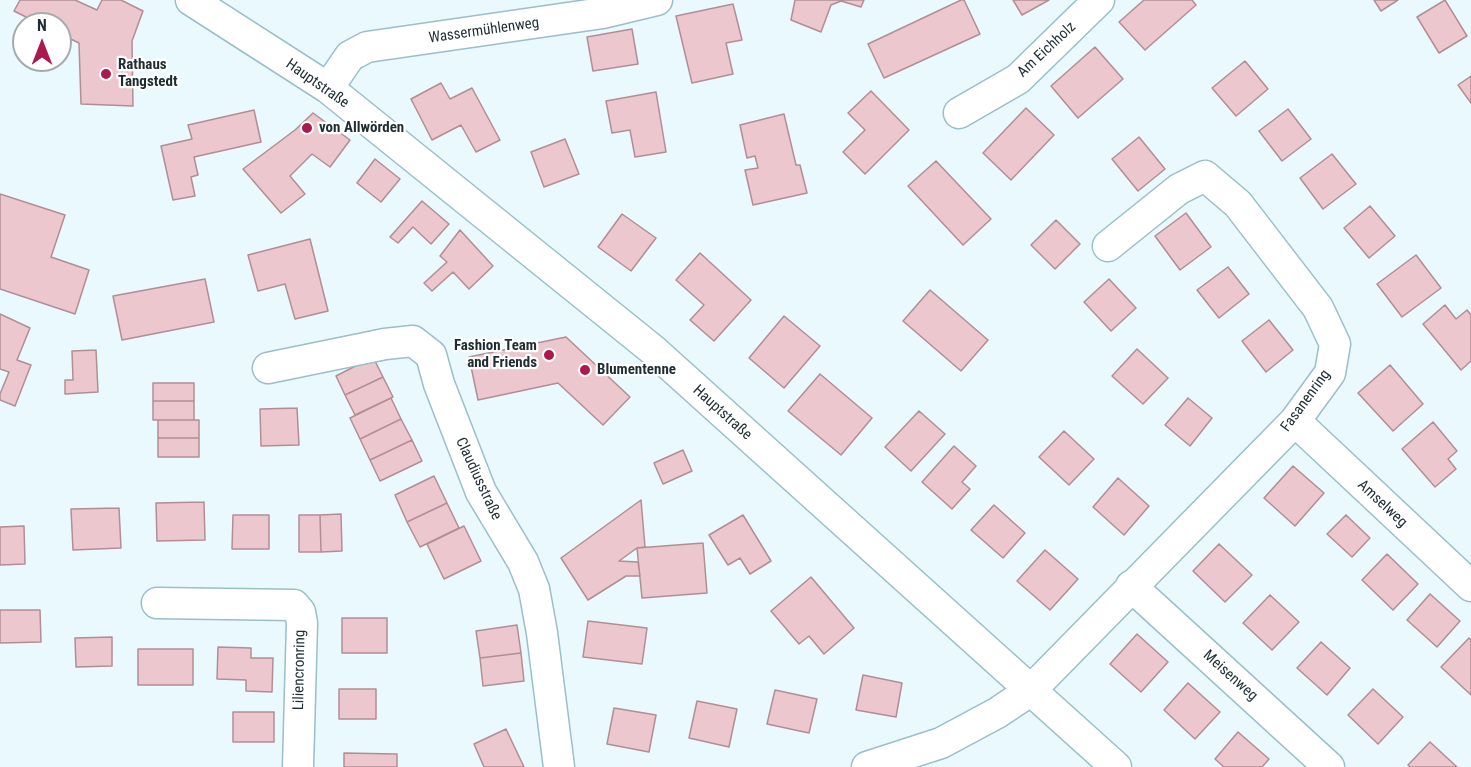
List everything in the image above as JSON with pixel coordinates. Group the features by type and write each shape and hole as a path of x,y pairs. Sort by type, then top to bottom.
{"street":[{"name":"Hauptstraße","path":"191,0 328,88 653,350 1116,767"},
{"name":"Wassermühlenweg","path":"328,88 350,56 367,47 592,15 657,0"},
{"name":"Am Eichholz","path":"959,113 1018,79 1099,0"},
{"name":"Fasanenring","path":"867,767 941,743 997,713 1030,691 1294,421 1330,373 1335,344 1318,308 1238,204 1205,176 1179,189 1108,246"},
{"name":"Claudiusstraße","path":"268,368 385,344 413,341 431,355 439,384 481,492 523,561 534,589 542,633 559,767"},
{"name":"Amselweg","path":"1294,421 1471,586"},
{"name":"Meisenweg","path":"1131,586 1329,767"},
{"name":"Liliencronring","path":"157,603 294,605 300,612 302,623 298,767"}],"building":[{"name":"Rathaus Tangstedt","path":"20,0 75,0 97,10 102,0 121,0 143,11 132,41 133,106 81,104 79,43 72,40 72,12 14,11"},
{"path":"795,0 864,0 861,7 841,1 831,5 821,32 791,20"},
{"path":"964,0 980,34 884,78 868,44"},
{"path":"1013,0 1049,0 1022,15"},
{"path":"1144,0 1192,0 1196,5 1145,50 1119,22"},
{"path":"1374,0 1398,0 1381,11"},
{"path":"1445,0 1467,36 1439,53 1417,17"},
{"path":"733,4 742,40 726,43 733,74 692,83 676,16"},
{"path":"632,29 638,64 593,71 587,37"},
{"path":"1095,47 1123,79 1078,118 1051,86"},
{"path":"1245,61 1268,89 1236,116 1212,88"},
{"path":"1471,76 1471,103 1458,85"},
{"path":"441,83 450,99 472,88 500,140 476,152 461,125 432,140 411,99"},
{"path":"871,91 909,130 865,174 843,152 865,130 848,113"},
{"path":"656,92 666,152 635,157 630,130 612,133 606,101"},
{"path":"1026,108 1054,135 1011,180 983,153"},
{"path":"1288,109 1311,139 1282,161 1259,131"},
{"path":"254,110 261,142 194,157 198,175 191,177 195,196 173,200 161,146 192,139 188,125"},
{"path":"313,113 350,140 330,167 312,154 290,176 305,194 281,213 243,169 295,130"},
{"path":"784,114 796,165 800,165 807,193 753,205 745,170 758,168 755,156 747,158 740,125"},
{"path":"1139,137 1165,169 1138,191 1112,159"},
{"path":"565,139 579,174 544,187 531,152"},
{"path":"1332,154 1356,184 1323,209 1300,178"},
{"path":"375,159 400,179 381,202 357,183"},
{"path":"936,161 991,219 963,245 908,186"},
{"path":"0,194 65,215 51,257 89,270 75,314 0,289"},
{"path":"422,201 449,224 431,244 413,227 398,243 390,237"},
{"path":"1370,206 1395,236 1369,258 1344,228"},
{"path":"1186,213 1211,247 1180,270 1155,236"},
{"path":"622,214 656,238 631,271 598,247"},
{"path":"1056,220 1080,244 1055,269 1031,245"},
{"path":"460,230 493,266 469,289 453,272 432,291 424,283 447,262 440,256"},
{"path":"310,239 328,311 295,319 285,284 258,291 248,255"},
{"path":"700,253 751,300 714,341 690,320 704,305 676,280"},
{"path":"1416,255 1441,288 1402,317 1377,284"},
{"path":"1228,267 1249,294 1219,318 1197,290"},
{"path":"205,279 214,322 122,340 113,296"},
{"path":"1109,279 1136,308 1111,331 1084,302"},
{"path":"930,290 988,340 961,371 903,321"},
{"path":"1445,305 1456,319 1467,310 1471,315 1471,361 1461,370 1423,324"},
{"path":"0,314 30,328 17,360 31,365 15,406 0,400 0,394 9,372 0,369"},
{"path":"784,316 820,346 784,388 749,358"},
{"path":"1269,320 1293,350 1266,372 1242,341"},
{"path":"566,337 630,397 603,425 558,383 478,400 469,357"},
{"path":"1137,349 1168,378 1143,404 1112,376"},
{"path":"96,350 98,392 65,394 65,380 73,380 72,351"},
{"path":"373,357 383,377 345,395 336,376"},
{"path":"1390,365 1423,404 1393,431 1358,393"},
{"path":"820,374 872,418 841,455 788,411"},
{"path":"383,377 393,397 355,415 345,395"},
{"path":"153,383 194,383 194,401 153,401"},
{"path":"391,398 401,419 360,439 350,418"},
{"path":"1188,398 1212,418 1190,446 1165,425"},
{"path":"153,401 194,401 194,420 153,420"},
{"path":"297,408 299,445 261,446 260,409"},
{"path":"919,411 945,434 911,471 885,447"},
{"path":"401,419 412,440 370,460 360,439"},
{"path":"158,420 199,420 199,438 158,438"},
{"path":"1433,422 1457,451 1448,459 1456,469 1435,487 1402,449"},
{"path":"1064,431 1094,459 1069,485 1039,457"},
{"path":"158,438 199,438 199,457 158,457"},
{"path":"412,440 422,461 380,481 370,460"},
{"path":"954,446 976,466 962,482 970,489 952,509 922,482"},
{"path":"683,450 692,471 663,484 654,463"},
{"path":"1293,466 1324,493 1295,526 1264,498"},
{"path":"434,476 447,503 407,522 395,495"},
{"path":"1118,478 1149,506 1124,535 1093,507"},
{"path":"641,500 645,547 637,548 619,561 638,562 640,576 626,576 588,600 561,558"},
{"path":"204,502 205,540 157,541 156,503"},
{"path":"447,503 459,528 420,547 407,522"},
{"path":"994,505 1025,533 1003,558 971,530"},
{"path":"119,508 121,548 73,550 71,509"},
{"path":"341,514 342,551 321,552 320,515"},
{"path":"233,515 269,515 269,549 232,549"},
{"path":"299,515 320,515 321,552 299,552"},
{"path":"743,515 771,561 750,574 740,558 728,565 709,535"},
{"path":"1346,515 1370,538 1352,557 1327,534"},
{"path":"24,526 25,564 0,565 0,527"},
{"path":"464,526 481,561 444,579 427,544"},
{"path":"703,543 707,593 642,598 637,548"},
{"path":"1219,544 1252,575 1225,602 1193,571"},
{"path":"1045,550 1078,579 1050,610 1017,581"},
{"path":"1387,554 1418,584 1393,610 1362,580"},
{"path":"811,577 854,628 824,654 809,636 799,644 771,611"},
{"path":"1430,594 1460,621 1437,647 1407,620"},
{"path":"1270,595 1299,622 1272,650 1243,623"},
{"path":"0,610 40,610 41,642 0,643"},
{"path":"342,618 387,618 387,653 342,653"},
{"path":"588,621 647,628 642,664 583,657"},
{"path":"517,625 521,653 480,658 476,631"},
{"path":"1137,634 1168,662 1141,692 1110,664"},
{"path":"112,637 112,666 76,667 75,638"},
{"path":"1469,638 1471,640 1471,695 1441,667"},
{"path":"1321,642 1350,668 1327,695 1297,668"},
{"path":"218,647 251,648 251,658 273,658 272,692 246,691 246,680 217,679"},
{"path":"138,649 193,649 193,685 138,685"},
{"path":"521,653 524,681 483,686 480,658"},
{"path":"863,675 902,683 896,717 856,710"},
{"path":"1188,683 1220,712 1195,739 1164,710"},
{"path":"339,689 376,689 376,719 339,719"},
{"path":"1373,689 1403,717 1378,744 1348,715"},
{"path":"775,690 817,699 809,733 767,724"},
{"path":"697,701 737,709 729,747 689,738"},
{"path":"614,708 656,715 649,752 607,744"},
{"path":"233,712 274,712 274,742 233,742"},
{"path":"506,729 524,767 484,767 474,744"},
{"path":"1238,732 1269,759 1262,767 1224,767 1215,759"},
{"path":"1430,742 1457,767 1410,767 1408,765"},
{"path":"344,753 397,754 397,767 344,767"}],"place":[{"name":"Rathaus Tangstedt","path":"106,74"},
{"name":"von Allwörden","path":"307,128"},
{"name":"Fashion Team and Friends","path":"549,355"},
{"name":"Blumentenne","path":"585,370"}]}
